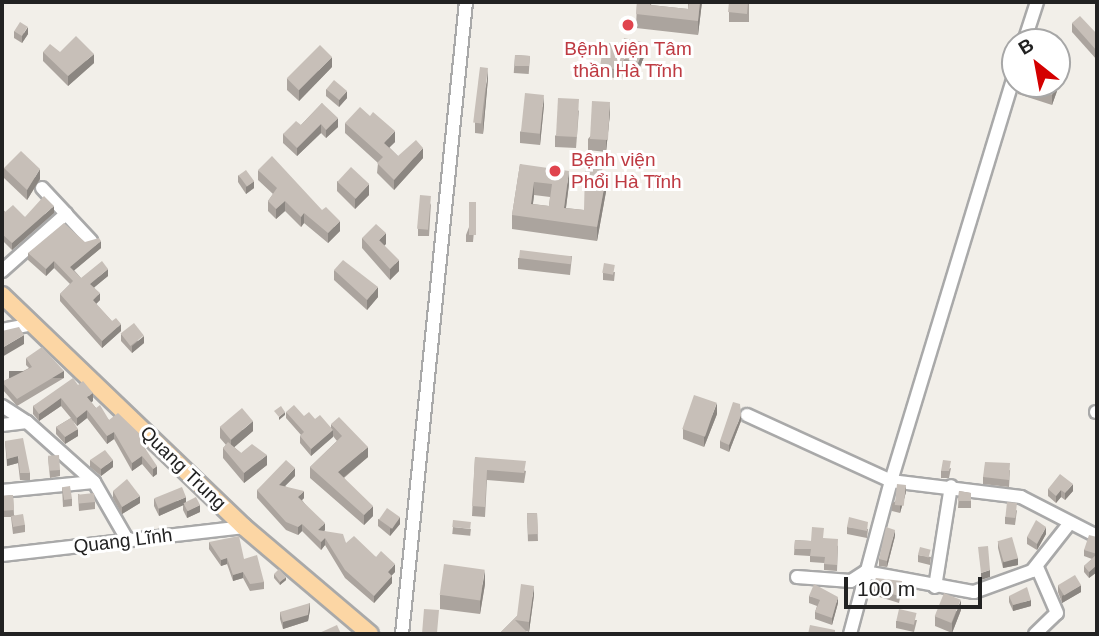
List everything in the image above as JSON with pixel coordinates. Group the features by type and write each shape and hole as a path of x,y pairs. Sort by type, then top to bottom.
{"main road":[{"name":"Quang Trung","path":"2,295 243,527 370,634"}],"street":[{"path":"402,634 466,2"},
{"path":"1029,28 1037,2"},
{"path":"850,634 891,481 1007,98"},
{"path":"42,188 91,241"},
{"path":"2,271 66,214"},
{"path":"2,330 32,324"},
{"path":"2,406 27,422 94,482 128,541"},
{"path":"747,415 891,481 951,486 1021,497 1069,524 1097,536"},
{"path":"2,425 27,422"},
{"path":"2,491 94,482"},
{"path":"935,587 951,486"},
{"path":"797,577 850,581 865,572 935,587 974,592 1037,567 1069,524"},
{"name":"Quang Lĩnh","path":"2,555 243,527"},
{"path":"1035,634 1057,613 1037,567"}],"building":[{"path":"637,2 688,9 689,2 700,2 698,21 636,14"},
{"path":"729,2 748,2 747,14 728,12"},
{"path":"1080,16 1097,34 1097,51 1072,23"},
{"path":"20,22 28,27 22,36 14,31"},
{"path":"76,36 94,54 68,76 43,52 50,44 60,52"},
{"path":"624,38 646,43 638,63 624,58 622,70 600,67 603,47 608,48 609,43 623,45"},
{"path":"320,45 332,57 299,90 287,78"},
{"path":"515,55 530,56 529,66 515,66"},
{"path":"480,67 488,68 481,124 473,123"},
{"path":"334,80 347,91 339,100 326,89"},
{"path":"525,93 544,95 540,134 521,132"},
{"path":"558,98 579,99 577,137 556,136"},
{"path":"592,101 610,102 608,140 590,139"},
{"path":"322,103 338,118 326,130 321,124 297,148 283,134 296,121 301,125"},
{"path":"360,107 370,116 373,112 395,131 384,143 398,156 416,140 423,148 394,180 377,163 383,157 345,123"},
{"path":"21,151 40,169 27,190 4,168"},
{"path":"272,156 322,210 326,207 340,221 328,233 304,213 301,217 285,201 276,209 268,201 277,188 258,170"},
{"path":"589,161 603,162 602,172 607,172 597,227 512,215 520,164 569,171 564,208 584,210 585,170","holes":["534,182 552,184 549,206 531,204"]},
{"path":"351,167 369,184 356,199 337,182"},
{"path":"246,170 254,181 247,187 239,175"},
{"path":"420,195 431,196 428,230 417,229"},
{"path":"44,196 54,206 12,243 2,234 2,208 5,212 13,205 25,217"},
{"path":"469,202 476,202 476,235 469,235"},
{"path":"64,223 85,242 99,238 101,241 70,267 81,278 102,261 108,269 90,284 100,293 93,300 112,321 116,318 121,324 102,341 60,294 73,281 54,261 46,269 28,253"},
{"path":"376,224 386,233 379,240 399,260 390,269 362,238"},
{"path":"520,250 572,256 571,264 519,258"},
{"path":"343,260 378,287 367,300 334,270"},
{"path":"604,263 615,265 613,275 602,273"},
{"path":"134,323 144,336 130,346 121,333"},
{"path":"19,327 24,335 2,348 2,331"},
{"path":"42,347 64,371 17,399 2,382 32,367 26,358"},
{"path":"73,378 78,385 83,381 93,393 87,397 96,408 100,405 109,420 118,413 144,438 140,441 157,466 153,469 142,456 132,463 114,432 107,436 87,410 77,418 61,398 39,414 33,406"},
{"path":"694,395 717,403 705,437 682,429"},
{"path":"733,402 740,404 741,415 729,445 720,441"},
{"path":"294,405 304,416 309,412 315,419 320,415 333,430 311,449 300,436 304,432 286,412"},
{"path":"281,406 285,412 279,417 274,411"},
{"path":"242,408 253,421 231,440 220,427"},
{"path":"339,417 368,447 338,472 373,506 364,515 310,467 342,436 331,424"},
{"path":"71,418 78,429 65,437 56,427"},
{"path":"23,438 30,473 20,473 18,456 7,459 5,441"},
{"path":"228,442 241,453 252,444 267,455 244,473 223,448"},
{"path":"105,450 113,460 101,469 90,460"},
{"path":"59,455 60,470 49,471 48,456"},
{"path":"475,457 526,461 524,473 487,470 485,507 472,506"},
{"path":"286,460 295,468 279,485 304,491 298,497 325,523 318,530 343,534 346,543 354,536 376,557 381,551 395,564 388,572 392,576 374,596 345,570 325,538 321,542 302,524 298,527 286,522 257,490"},
{"path":"943,460 951,461 949,471 941,471"},
{"path":"985,462 1010,463 1009,480 983,477"},
{"path":"1060,474 1073,484 1065,493 1061,490 1056,496 1048,489"},
{"path":"127,479 140,496 122,507 113,491"},
{"path":"897,484 906,485 904,506 895,505"},
{"path":"70,486 72,499 64,500 62,487"},
{"path":"182,487 186,497 158,508 154,498"},
{"path":"959,491 971,493 971,501 958,501"},
{"path":"94,493 95,502 79,504 78,495"},
{"path":"13,495 14,510 4,511 3,496"},
{"path":"196,497 200,505 188,511 184,503"},
{"path":"1007,502 1017,503 1015,518 1005,517"},
{"path":"387,508 400,517 392,529 379,519"},
{"path":"537,513 538,534 528,534 527,514"},
{"path":"23,514 25,525 13,527 11,516"},
{"path":"849,517 868,522 867,531 847,527"},
{"path":"453,520 471,522 470,529 452,527"},
{"path":"1036,520 1046,527 1037,544 1027,537"},
{"path":"812,527 824,528 823,538 838,539 837,565 824,564 825,557 810,556 811,549 794,549 795,540 811,541"},
{"path":"886,527 895,530 887,561 879,559"},
{"path":"1089,535 1097,537 1097,554 1084,550"},
{"path":"239,536 244,559 257,555 264,582 250,584 243,572 233,575 227,558 221,560 209,542"},
{"path":"1012,537 1018,558 1004,562 998,541"},
{"path":"988,546 990,570 981,573 978,547"},
{"path":"920,547 931,550 929,558 918,555"},
{"path":"1097,554 1097,565 1089,572 1084,566"},
{"path":"444,564 485,570 480,600 440,595"},
{"path":"279,569 286,577 280,582 274,574"},
{"path":"1075,575 1081,585 1064,596 1058,585"},
{"path":"876,578 902,581 899,596 870,588"},
{"path":"521,584 534,586 529,622 515,620 527,632 499,634 517,616"},
{"path":"814,584 838,597 832,618 815,612 820,600 809,596"},
{"path":"1027,587 1031,600 1013,605 1009,596"},
{"path":"944,593 961,600 951,623 935,616"},
{"path":"310,603 308,615 283,622 280,612"},
{"path":"424,609 439,610 438,634 422,634"},
{"path":"899,609 917,613 914,625 896,621"},
{"path":"337,625 341,634 317,634"},
{"path":"810,625 835,630 835,634 808,634"}],"place":[{"name":"Bệnh viện Tâm thần Hà Tĩnh","path":"628,25"},
{"name":"Bệnh viện Phổi Hà Tĩnh","path":"555,171"}]}
